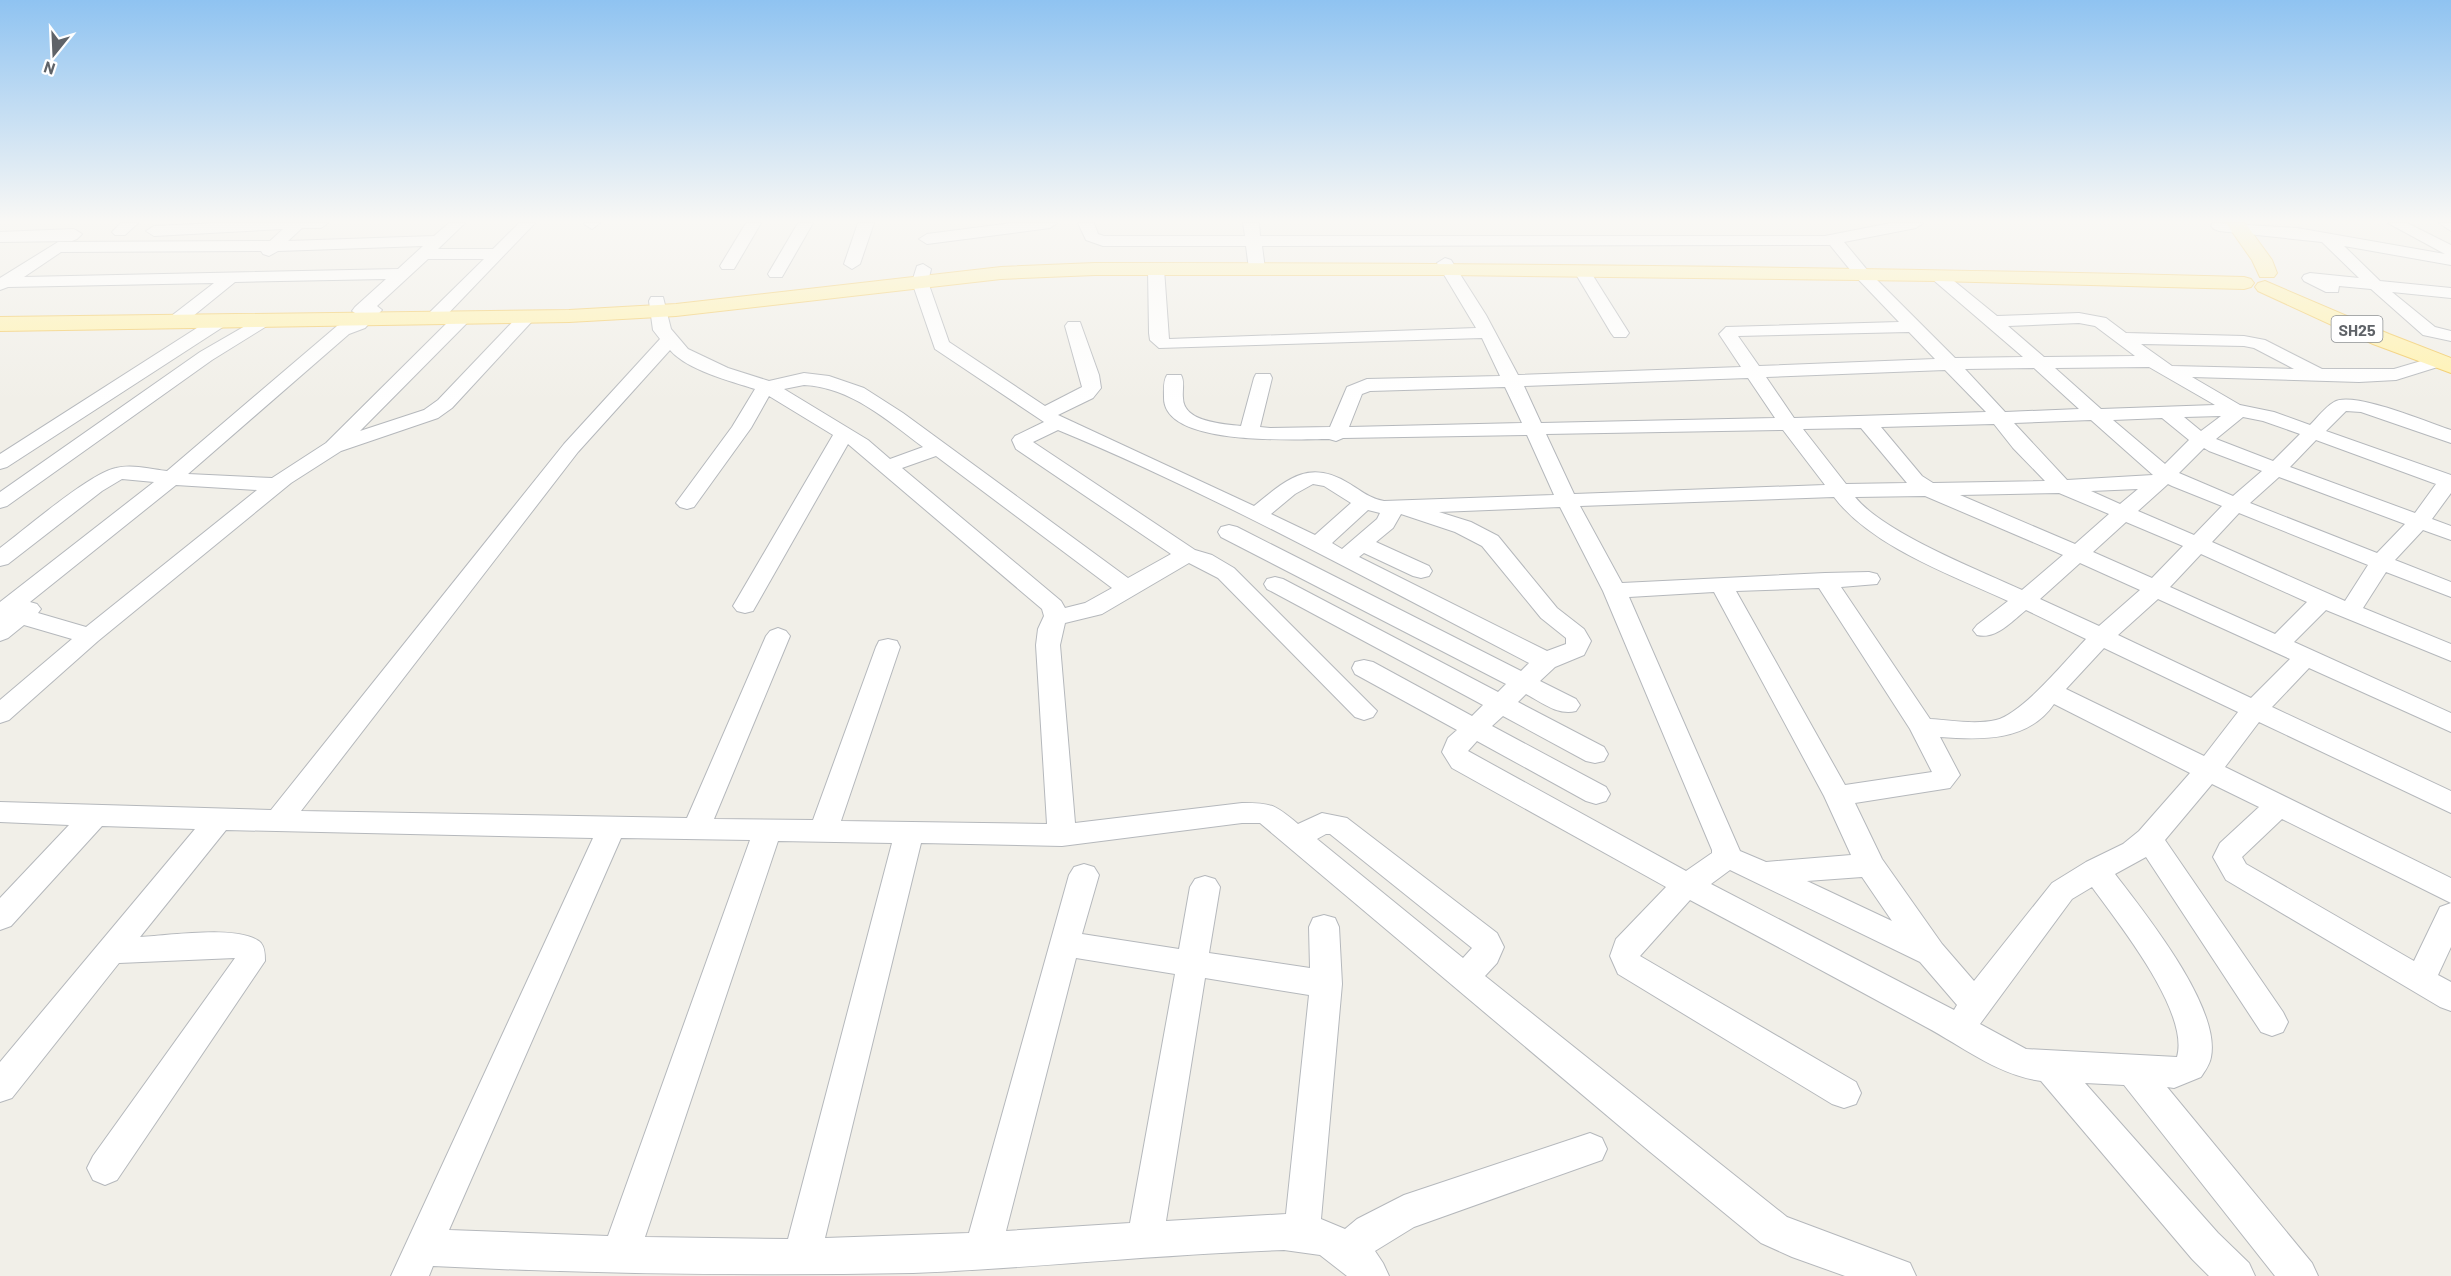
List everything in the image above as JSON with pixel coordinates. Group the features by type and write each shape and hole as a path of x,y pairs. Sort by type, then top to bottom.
{"main road":[{"path":"0,315 527,317 667,306 770,289 840,283"},
{"name":"SH25","path":"2265,283 2380,339 2447,362"},
{"path":"446,315 583,306 667,306"},
{"path":"0,324 181,317 220,321 364,316"}],"street":[{"path":"3,284 58,283"},
{"path":"181,317 225,283"},
{"path":"0,633 10,615 358,332 364,316 394,283"},
{"path":"0,714 90,636 277,485 333,447 473,283"},
{"path":"770,289 774,283"},
{"path":"924,283 940,345 1051,419 1109,444 1317,544 1546,661"},
{"path":"1159,283 1158,333 1159,340 1165,344 1487,333"},
{"path":"1457,283 1487,333 1535,430 1566,500 1615,591 1726,850 1726,858"},
{"path":"1586,283 1620,333"},
{"path":"1871,283 2001,418 2020,444 2062,487 2259,570 2322,600 2451,653"},
{"path":"1948,283 1996,321 2162,478 2236,504 2451,590"},
{"path":"2320,283 2332,288"},
{"path":"2359,283 2451,292"},
{"path":"2375,284 2428,331 2451,336"},
{"path":"667,306 662,330 682,353 722,372 768,387 844,434 888,466 1053,606 1056,616 1050,629 1048,645 1062,835"},
{"path":"333,447 431,414 445,404 527,317"},
{"path":"0,502 206,356 264,320"},
{"path":"1996,321 2091,320 2107,325 2162,366 2234,410"},
{"path":"0,463 220,321"},
{"path":"1074,326 1092,388 1027,437 1023,445 1187,555 1204,560 1226,573 1364,711"},
{"path":"1913,327 1732,331 1728,334 1789,424 1851,505 1883,530 1922,551 2451,803"},
{"path":"2123,338 2244,341 2259,344 2327,377"},
{"path":"279,821 570,448 670,339"},
{"path":"1336,435 1354,391 1360,386 1949,364 2039,363 2162,366 2327,377 2396,374 2447,362"},
{"path":"1250,433 1263,378"},
{"path":"687,502 741,428 761,393 768,387 813,379 848,388 896,417 1127,588"},
{"path":"1174,379 1173,405 1175,411 1182,417 1191,421 1250,433 1336,435 2234,410 2267,416 2450,482 2419,522 2381,562 2350,611"},
{"path":"1922,727 1982,731 1999,729 2014,723 2040,705 2050,691 2102,636 2155,589 2236,504 2276,469 2341,405 2363,406 2451,436"},
{"path":"1985,630 2026,599 2162,478 2201,440 2234,416 2234,410"},
{"path":"2166,412 2201,440 2451,533"},
{"path":"1866,422 1915,480 1930,490 2076,553 2451,723"},
{"path":"745,606 844,434"},
{"path":"888,466 938,448"},
{"path":"0,559 105,479 128,472 179,479 277,485"},
{"path":"1256,515 1292,488 1314,477 1350,492 1364,502 1399,508 1471,530 1490,541 1549,613 1576,634 1579,641 1575,649 1546,661 1457,745 1455,752 1461,760 1687,885 1960,1029 2007,1057 2025,1064 2050,1067 2174,1072 2189,1068 2195,1056 2193,1033 2171,977 2096,870"},
{"path":"1344,558 1399,508 1758,492 2062,487 2162,478"},
{"path":"1317,544 1364,502"},
{"path":"1229,532 1567,705"},
{"path":"1362,543 1421,571"},
{"path":"1056,616 1076,615 1090,611 1187,555"},
{"path":"1615,591 1721,584 1869,579"},
{"path":"1825,580 1922,727 1947,775 1940,781 1838,796"},
{"path":"1275,584 1595,754"},
{"path":"1721,584 1838,796 1870,865 1931,953 1975,1004"},
{"path":"2278,645 2322,600"},
{"path":"10,615 90,636"},
{"path":"696,829 778,636"},
{"path":"823,831 888,647"},
{"path":"1960,1029 1975,1004 2062,891 2096,870 2133,852 2149,839 2208,770 2255,708 2306,657"},
{"path":"1364,668 1596,794"},
{"path":"2050,691 2451,891"},
{"path":"2278,806 2230,850 2227,857 2229,864 2236,872 2451,998"},
{"path":"0,812 279,821 1062,835 1255,812 1266,813 1275,818 1296,839 1774,1230 1792,1239 1897,1276"},
{"path":"0,918 95,815"},
{"path":"0,1087 219,819"},
{"path":"1296,839 1322,823 1337,825 1486,942 1489,947 1486,954 1464,977"},
{"path":"611,828 417,1262 620,1255 781,1262 1145,1239 1302,1233 1328,1239 1359,1263 1370,1232 1404,1213 1590,1149"},
{"path":"620,1255 768,830"},
{"path":"781,1262 909,833"},
{"path":"2149,839 2178,878 2272,1022"},
{"path":"1726,858 1931,953"},
{"path":"1726,858 1687,885 1627,948 1625,956 1629,965 1844,1093"},
{"path":"1761,873 1870,865"},
{"path":"983,1251 1084,875"},
{"path":"1145,1239 1205,888"},
{"path":"2420,980 2451,915"},
{"path":"1302,1233 1326,984 1324,927"},
{"path":"1064,944 1326,984"},
{"path":"105,1168 250,961 249,952 237,945 110,951"},
{"path":"2050,1067 2205,1246 2236,1276"},
{"path":"2131,1069 2299,1276"}]}
